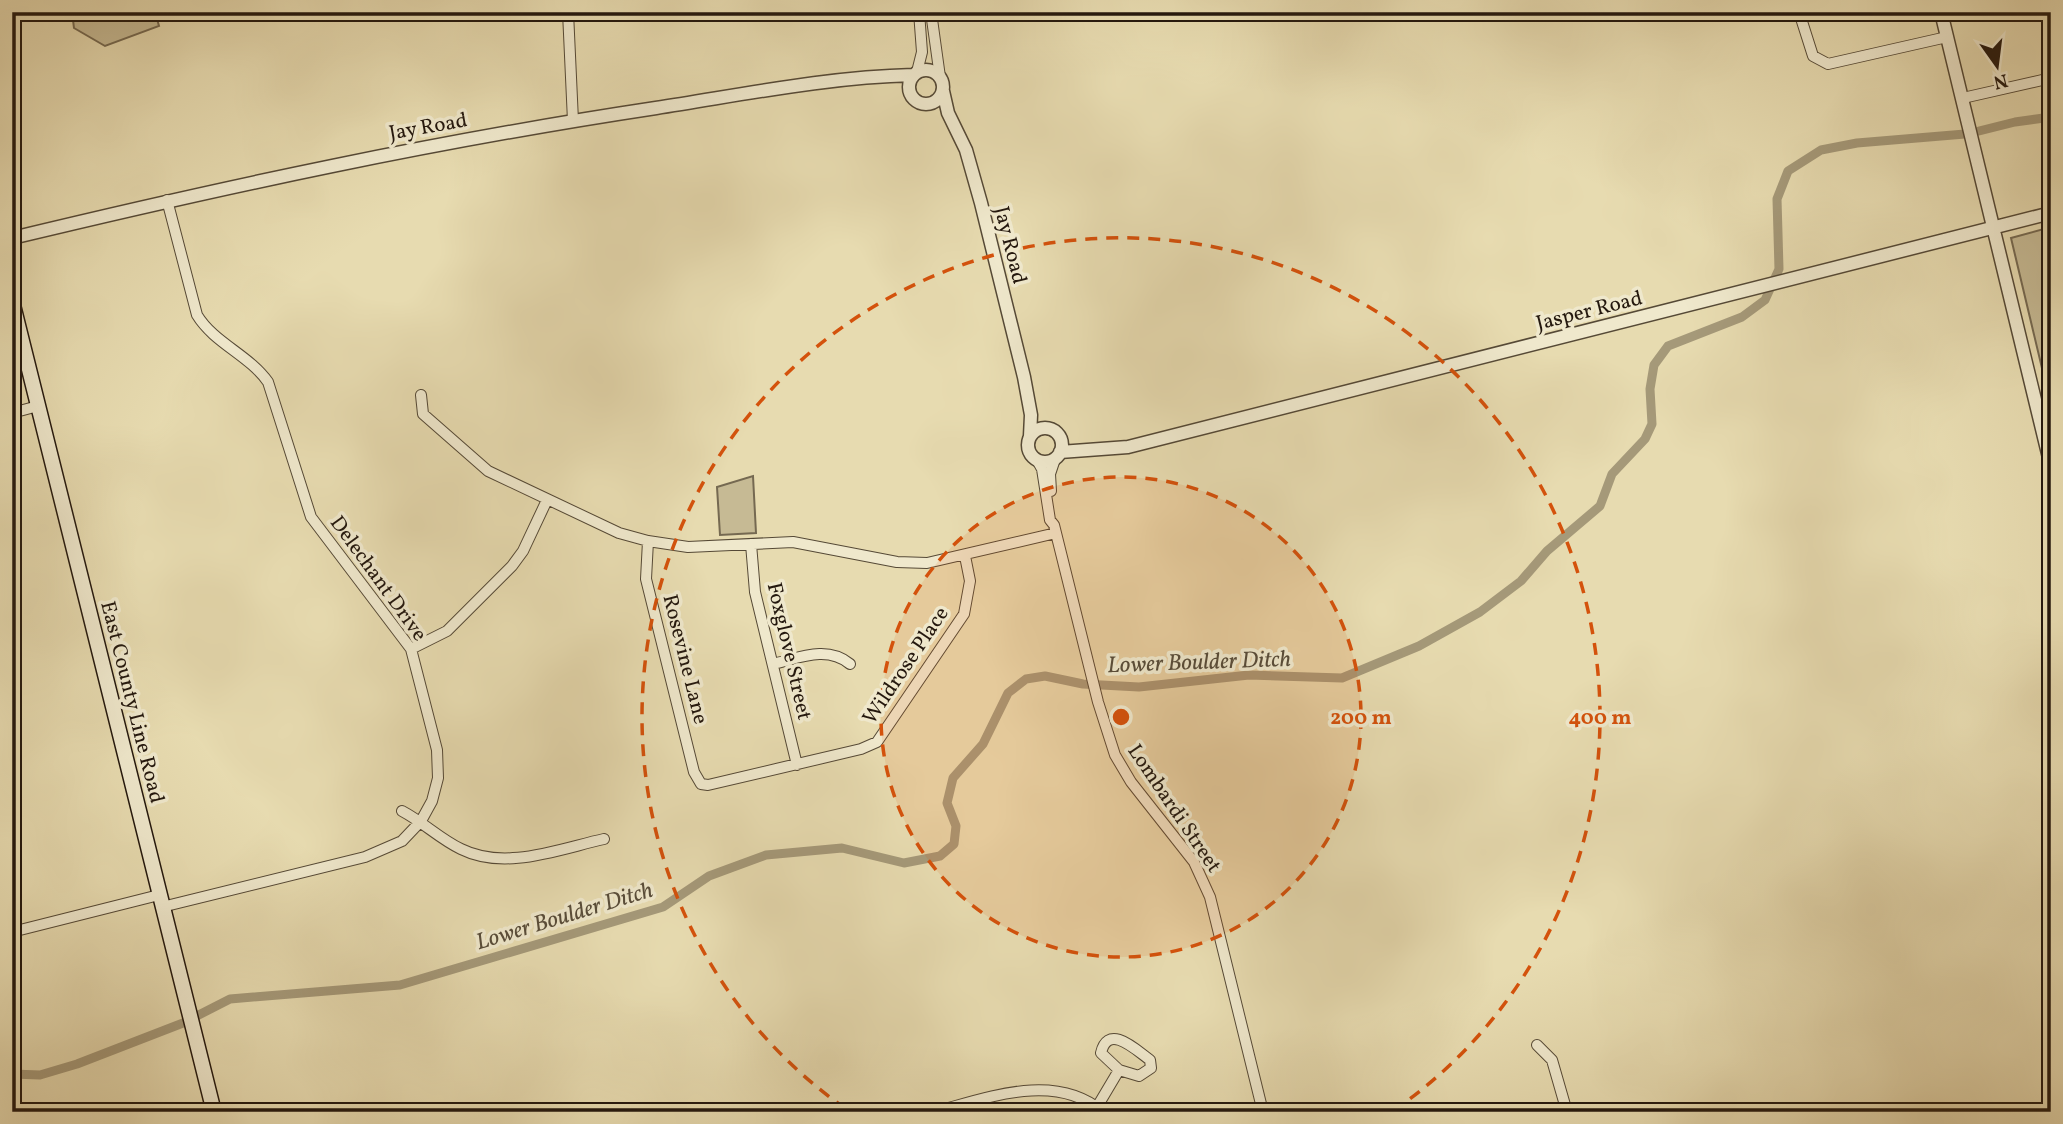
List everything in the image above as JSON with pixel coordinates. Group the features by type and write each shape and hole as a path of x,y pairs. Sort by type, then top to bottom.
{"main road":[{"name":"East County Line Road","path":"12,301 214,1112"}],"street":[{"path":"568,12 573,121"},
{"path":"919,12 922,52 909,84 915,101 924,104 938,100 943,91 931,12"},
{"path":"1799,12 1813,56 1828,64 1947,37"},
{"path":"1941,12 2051,466"},
{"path":"915,74 927,70 940,77"},
{"name":"Jay Road","path":"12,238 370,156 573,121 856,79 915,74"},
{"path":"1963,98 2051,78"},
{"name":"Jay Road","path":"856,79 892,83 910,93"},
{"name":"Jay Road","path":"943,91 953,125 966,150 981,203 1024,377 1031,420 1030,436"},
{"name":"Jay Road","path":"924,104 939,112 953,125"},
{"name":"Delechant Drive","path":"12,932 380,853 402,841 421,821 432,801 439,765 411,649 311,517 268,382 260,371 206,328 197,315 167,201"},
{"name":"Jasper Road","path":"1058,455 1101,451 1135,443 1780,283 2051,212"},
{"name":"Jay Road","path":"1024,377 1040,417 1055,431"},
{"path":"422,395 423,414 488,471 618,533 648,541 688,547 793,542 897,562 927,563 965,556 1055,529"},
{"path":"12,413 38,406"},
{"path":"1042,428 1055,431 1062,443 1058,455 1047,462 1037,460 1028,449 1030,436 1042,428"},
{"name":"Jasper Road","path":"1055,431 1078,444 1135,443"},
{"name":"Lombardi Street","path":"1055,529 1050,478 1058,455"},
{"name":"Lombardi Street","path":"1037,460 1042,469 1050,520 1055,529 1108,737 1123,771 1182,846 1203,879 1216,919 1263,1112"},
{"path":"411,649 447,631 512,566 523,551 547,500"},
{"name":"Rosevine Lane","path":"648,541 646,579 694,772 701,784"},
{"name":"Foxglove Street","path":"751,544 755,592 797,765"},
{"name":"Wildrose Place","path":"701,784 716,785 861,749 877,741 890,727 964,614 970,581 965,556"},
{"path":"773,664 829,653 840,656 850,664"},
{"path":"402,811 457,847 491,859 514,859 604,839"},
{"path":"1117,1037 1150,1060 1151,1068 1139,1076 1119,1070 1101,1053 1103,1044 1109,1038 1117,1037"},
{"path":"1537,1045 1552,1060 1567,1112"},
{"path":"934,1112 1015,1091 1043,1090 1068,1094 1100,1109 1119,1070"}],"shaded area":[{"path":"72,12 155,12 159,26 105,46 74,28"},
{"path":"2051,227 2051,406 2011,238"},
{"path":"753,476 756,533 720,535 717,487"}],"waterway":[{"name":"Lower Boulder Ditch","path":"1979,131 2051,117"},
{"name":"Lower Boulder Ditch","path":"12,1074 40,1075 77,1064 183,1023 230,999 400,985 663,907 709,876 766,855 842,848 904,863 940,856 954,844 956,826 947,803 953,778 983,744 1008,693 1026,679 1045,676 1083,684 1139,687 1249,675 1342,678 1419,646 1480,612 1521,581 1547,551 1600,506 1612,474 1645,439 1652,424 1650,389 1654,365 1668,346 1742,317 1765,300 1779,269 1777,199 1788,171 1821,150 1857,143 1965,134"}]}
